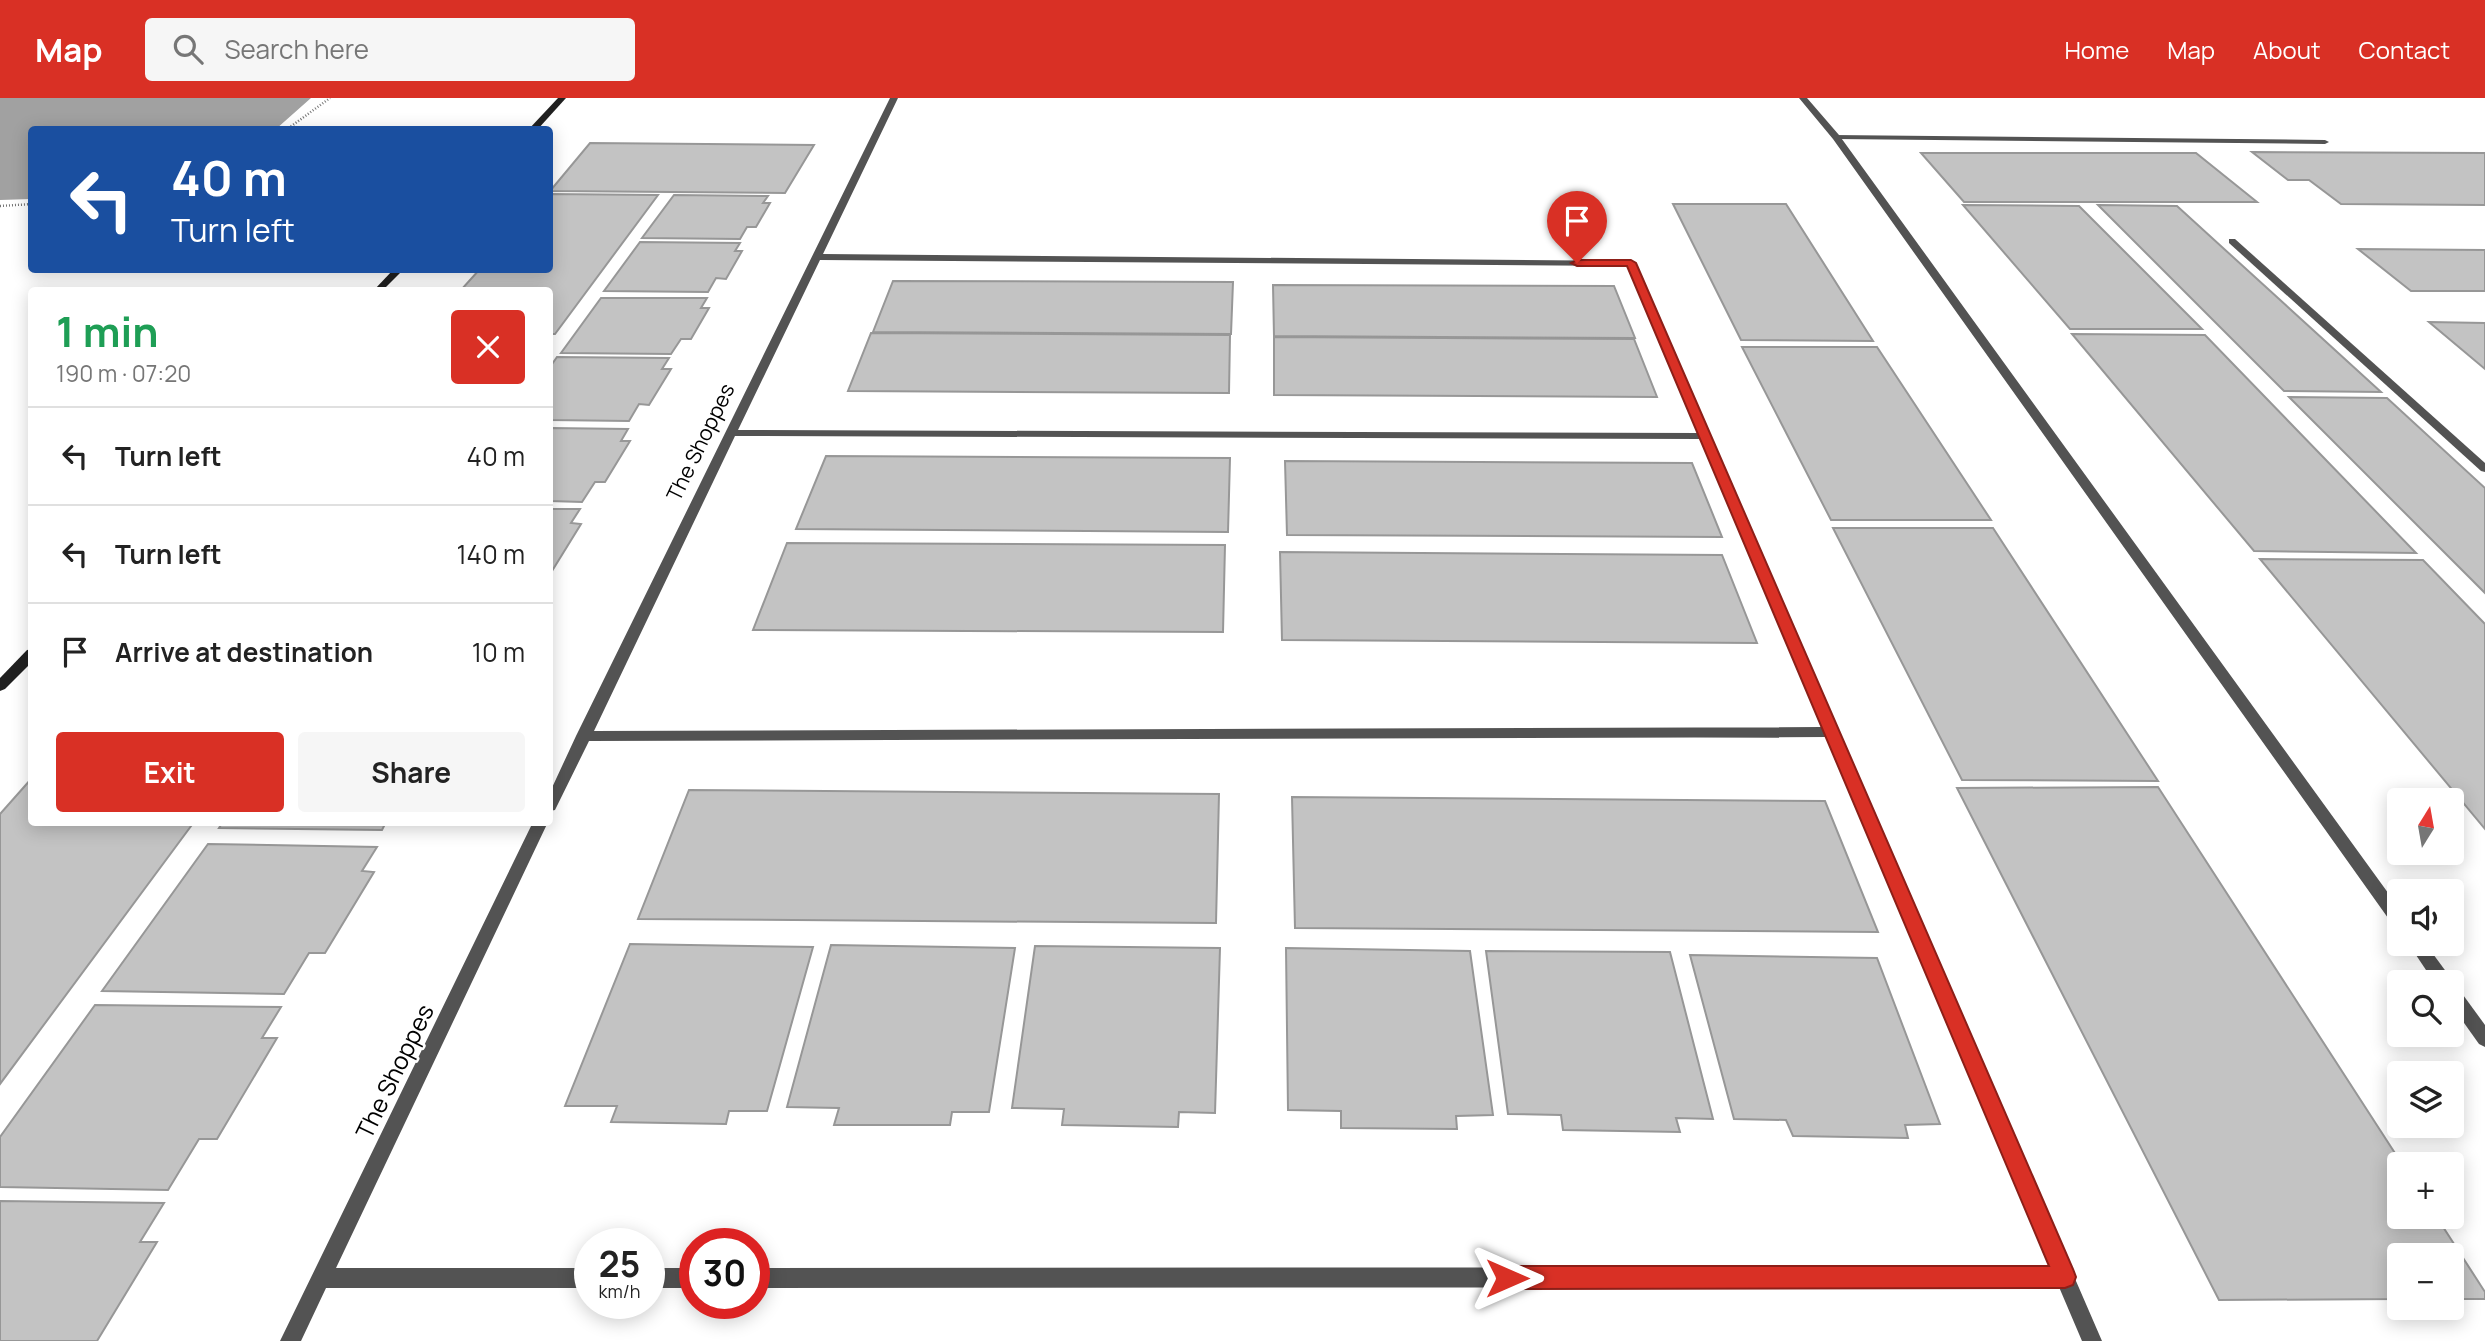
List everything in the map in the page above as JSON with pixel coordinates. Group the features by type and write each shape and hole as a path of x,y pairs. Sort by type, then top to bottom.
{"street":[{"path":"535,126 562,98"},
{"name":"The Shoppes","path":"553,800 894,98"},
{"path":"1803,98 1836,137 2387,903"},
{"path":"1836,137 2325,142"},
{"path":"2232,241 2485,469"},
{"path":"815,257 1631,263 2092,1341"},
{"path":"381,287 395,273"},
{"path":"730,433 1705,436"},
{"path":"0,686 28,657"},
{"path":"583,736 1832,732"},
{"name":"The Shoppes","path":"290,1341 539,826"},
{"path":"2464,1010 2485,1039"},
{"path":"770,1278 2065,1277"},
{"path":"320,1279 574,1278"}],"path":[{"path":"292,126 330,98"},
{"path":"0,206 28,204"}],"shaded area":[{"path":"0,98 311,98 279,126 28,126 28,199 0,200"}],"building":[{"path":"590,143 814,145 785,193 553,191 553,187"},
{"path":"2252,152 2485,153 2485,205 2341,204 2309,180 2288,180"},
{"path":"1921,153 2196,153 2257,202 1964,202"},
{"path":"553,194 658,195 555,334 553,287 464,287 476,273 553,273"},
{"path":"674,195 768,196 763,203 770,203 756,227 747,227 740,239 642,238"},
{"path":"1673,204 1786,204 1873,341 1741,340"},
{"path":"1963,205 2079,206 2202,329 2070,329"},
{"path":"2098,205 2177,206 2381,392 2284,391"},
{"path":"640,242 740,243 735,251 742,251 726,279 716,278 708,292 604,291"},
{"path":"2358,249 2485,250 2485,291 2411,291"},
{"path":"893,281 1233,282 1231,334 873,332"},
{"path":"1273,285 1614,286 1635,338 1274,336"},
{"path":"601,298 707,298 701,308 709,308 691,339 681,339 671,354 561,353"},
{"path":"2429,322 2485,323 2485,369"},
{"path":"871,333 1230,335 1229,393 848,391"},
{"path":"2072,334 2205,335 2416,553 2254,551"},
{"path":"1274,337 1634,339 1657,397 1274,395"},
{"path":"1742,347 1877,347 1991,520 1831,520"},
{"path":"557,357 669,358 662,369 671,369 649,405 639,404 629,421 553,420 553,363"},
{"path":"2289,397 2387,398 2485,488 2485,593"},
{"path":"553,428 628,429 621,441 630,441 605,482 595,482 582,502 553,501"},
{"path":"826,456 1230,458 1228,532 796,529"},
{"path":"1285,461 1692,463 1722,537 1287,535"},
{"path":"553,509 580,509 571,523 581,524 553,569"},
{"path":"1833,528 1993,528 2158,781 1962,780"},
{"path":"787,543 1225,545 1223,632 753,630"},
{"path":"1280,552 1722,555 1757,643 1282,640"},
{"path":"2260,559 2423,560 2485,624 2485,829 2464,804 2464,788 2451,788"},
{"path":"28,782 28,826 191,826 0,1084 0,814"},
{"path":"2158,787 2394,1152 2387,1152 2387,1229 2444,1229 2453,1243 2387,1243 2387,1299 2219,1300 1957,788"},
{"path":"689,790 1219,794 1216,923 638,919"},
{"path":"1292,797 1825,801 1878,932 1295,928"},
{"path":"220,826 384,826 382,830 219,828"},
{"path":"208,844 377,847 362,871 374,872 325,953 309,953 284,994 102,991"},
{"path":"630,944 813,947 767,1111 729,1111 726,1124 611,1122 617,1106 565,1106"},
{"path":"831,945 1015,948 989,1112 952,1112 950,1125 834,1125 839,1108 787,1107"},
{"path":"1035,946 1220,948 1215,1113 1179,1112 1178,1127 1062,1125 1064,1109 1012,1108"},
{"path":"1286,948 1470,951 1493,1115 1456,1116 1457,1129 1341,1128 1341,1111 1288,1110"},
{"path":"1486,951 1670,952 1713,1119 1676,1118 1680,1132 1563,1130 1561,1115 1508,1114"},
{"path":"1690,955 1877,958 1940,1124 1905,1125 1908,1138 1793,1136 1786,1120 1734,1119"},
{"path":"95,1005 281,1007 262,1038 277,1038 217,1139 199,1139 168,1190 0,1187 0,1137"},
{"path":"0,1201 164,1203 140,1242 157,1242 97,1341 0,1341"},
{"path":"2464,1259 2485,1292 2485,1299 2464,1299"}],"route":[{"path":"1507,1278 2065,1277 1631,263 1577,263"}]}
